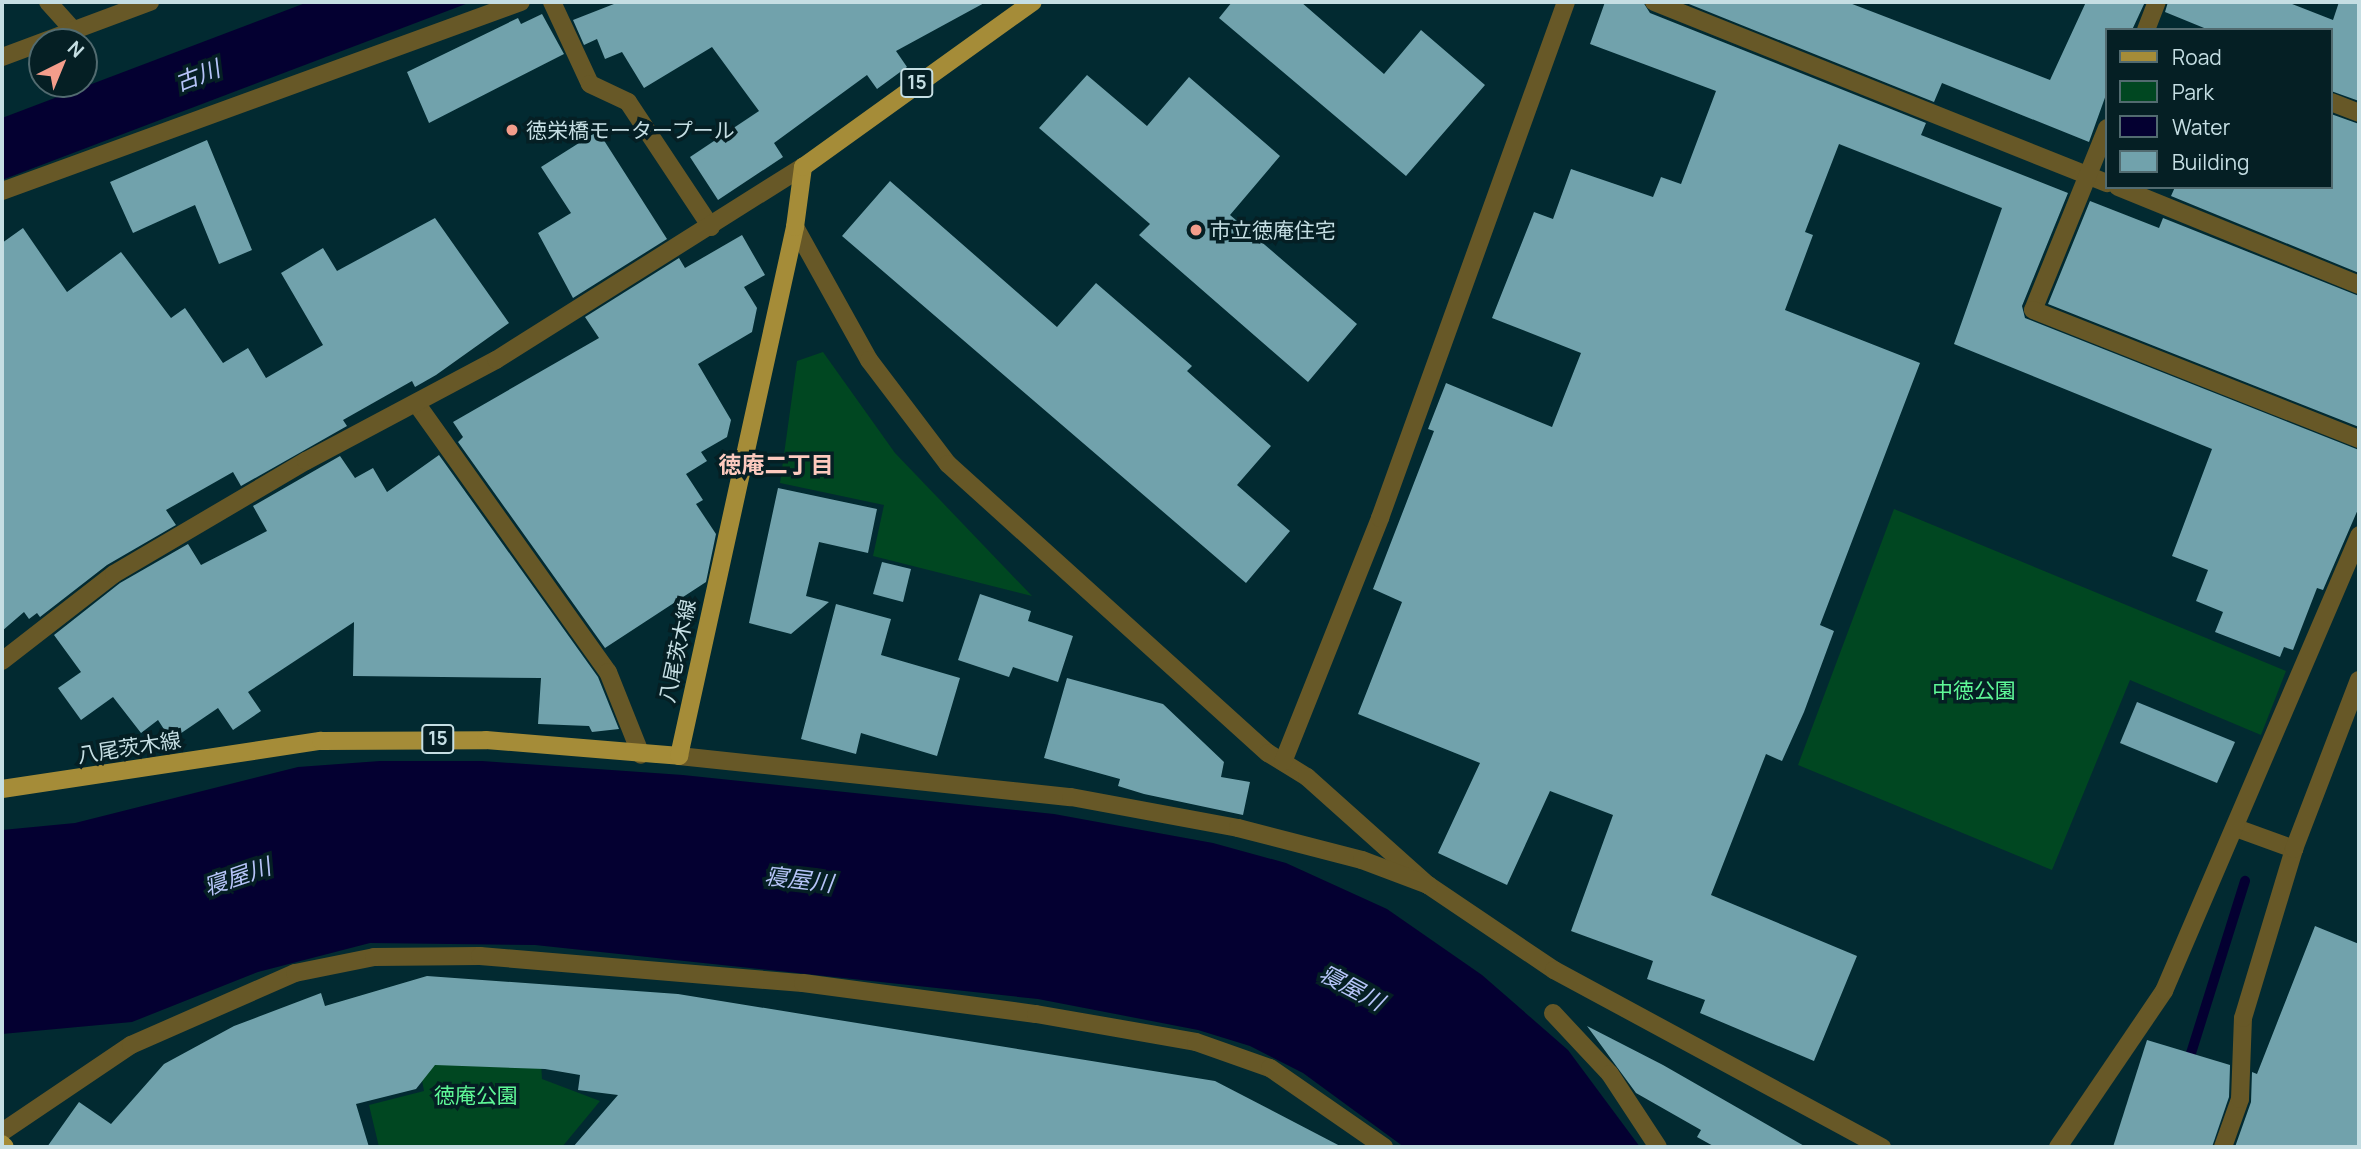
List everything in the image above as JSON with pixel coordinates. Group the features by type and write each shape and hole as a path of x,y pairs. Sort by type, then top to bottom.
{"main road":[{"name":"15","path":"803,167 1033,2"},
{"name":"八尾茨木線","path":"2,789 321,741 486,740 641,755 678,755 795,227 803,167"}],"street":[{"path":"48,2 71,28"},
{"path":"78,28 150,2"},
{"path":"2,191 522,2"},
{"path":"552,2 590,84 628,102 711,227"},
{"path":"1283,762 1380,518 1566,2"},
{"path":"1654,2 2106,183"},
{"path":"2148,28 2158,2"},
{"path":"2,57 28,47"},
{"path":"2333,103 2359,113"},
{"path":"2106,130 2033,310 2359,439"},
{"path":"2,662 114,574 306,461 416,403 711,227 803,167"},
{"path":"2123,189 2359,285"},
{"path":"795,227 869,360 948,464 1063,572 1283,762 1382,839 1428,885 1587,990 1882,1147"},
{"path":"416,403 608,672 641,755"},
{"path":"2058,1147 2160,999 2236,828 2359,535"},
{"path":"2223,1147 2240,1098 2243,1018 2294,849 2359,680"},
{"path":"678,755 1071,797 1238,828 1362,860 1428,885"},
{"path":"2236,828 2294,849"},
{"path":"2,1132 131,1045 295,973 374,957 480,956 803,983 1035,1014 1196,1042 1270,1068 1384,1147"},
{"path":"1553,1013 1610,1074 1658,1147"}],"green space":[{"path":"823,352 895,453 1032,596 873,556 884,505 780,483 797,361"},
{"name":"中徳公園","path":"1894,509 2286,671 2261,735 2130,680 2052,870 1798,765"},
{"name":"徳庵公園","path":"415,1042 540,1046 542,1079 600,1101 562,1147 379,1147 369,1105 424,1091"}],"water":[{"name":"古川","path":"308,2 471,2 2,180 2,118 55,98 98,98 98,82"},
{"name":"寝屋川","path":"380,761 482,761 683,775 1054,814 1213,843 1286,863 1387,909 1482,975 1568,1050 1640,1147 1404,1147 1303,1073 1250,1046 1198,1030 1038,999 535,945 370,943 258,972 132,1022 2,1034 2,830 75,823 298,767"}],"building":[{"path":"619,2 986,2 896,51 907,67 877,89 867,75 774,143 783,157 718,200 690,157 759,111 712,47 644,88 622,52 605,59 597,39 584,45 573,20"},
{"path":"1232,2 1301,2 1384,74 1421,30 1485,85 1406,176 1219,18"},
{"path":"1605,2 1643,2 1650,13 1926,123 1921,135 2068,193 2022,306 2025,318 2359,450 2359,507 2323,590 2317,588 2293,650 2284,647 2280,657 2215,632 2223,612 2196,601 2208,570 2172,556 2212,449 1954,344 2002,208 1839,144 1805,232 1813,235 1785,310 1920,363 1820,625 1834,631 1804,712 1782,761 1766,754 1711,895 1857,956 1814,1061 1700,1013 1705,1000 1647,979 1653,961 1571,931 1613,815 1550,791 1507,885 1438,853 1480,763 1358,714 1402,602 1373,589 1434,431 1428,429 1446,383 1552,427 1581,353 1492,318 1534,212 1553,219 1571,169 1653,197 1661,177 1681,184 1716,91 1590,44"},
{"path":"1684,2 1847,2 2050,80 2086,2 2145,2 2133,28 2106,28 2106,95 2089,142 1942,83 1934,102"},
{"path":"2168,2 2287,2 2333,20 2339,2 2359,2 2359,101 2333,92 2333,28 2204,28 2165,12"},
{"path":"542,14 564,54 429,123 407,72 518,18 521,24"},
{"name":"市立徳庵住宅","path":"1087,75 1147,126 1189,77 1280,156 1230,215 1357,324 1308,382 1139,235 1150,224 1039,128"},
{"path":"2333,115 2359,124 2359,273 2171,196 2174,189 2333,189"},
{"path":"598,131 667,239 573,298 538,233 571,213 541,167"},
{"path":"207,140 252,250 219,264 195,205 133,233 110,182"},
{"path":"890,181 1057,327 1096,283 1192,366 1187,371 1271,446 1237,485 1290,531 1246,583 842,236"},
{"path":"2090,201 2159,228 2163,218 2359,296 2359,427 2048,304"},
{"path":"435,218 509,323 436,375 415,387 412,381 343,420 347,426 241,486 233,472 166,510 176,525 107,565 40,617 37,613 29,619 24,612 2,631 2,243 23,228 67,292 121,252 171,318 185,308 223,363 248,348 266,378 323,345 281,273 323,248 337,271"},
{"path":"742,235 765,275 744,287 757,308 752,332 698,364 731,420 727,437 701,452 707,461 686,474 703,500 696,504 716,534 706,582 605,648 458,442 463,437 453,422 599,338 585,317 679,258 685,268"},
{"path":"439,455 598,677 619,729 592,732 589,726 538,724 541,678 353,676 354,622 248,692 261,711 233,730 218,708 171,740 158,720 141,733 113,697 81,720 58,688 81,672 54,635 120,583 188,544 201,565 267,531 253,506 340,456 355,478 373,468 387,492"},
{"path":"778,488 877,509 868,553 819,542 806,596 829,602 791,634 749,623"},
{"path":"882,562 911,569 903,602 873,594"},
{"path":"980,594 1031,611 1028,621 1073,636 1058,682 1013,667 1009,677 958,660"},
{"path":"836,604 891,619 881,655 960,678 937,756 861,733 856,754 801,739"},
{"path":"1067,678 1163,704 1224,762 1221,777 1250,782 1243,815 1144,794 1118,786 1120,779 1044,758"},
{"path":"2137,702 2235,742 2217,783 2120,743"},
{"path":"2315,926 2359,944 2359,1147 2235,1147 2251,1102 2252,1072 2257,1074"},
{"path":"427,976 678,994 1215,1081 1342,1147 573,1147 618,1095 578,1090 580,1075 545,1069 435,1065 416,1089 356,1104 369,1147 47,1147 79,1102 111,1124 164,1064 234,1026 321,993 325,1006"},
{"path":"1587,1026 1663,1065 1806,1147 1715,1147 1697,1137 1701,1130 1636,1093"},
{"path":"2147,1040 2230,1065 2229,1097 2212,1147 2113,1147"}],"waterway":[{"path":"2187,1066 2245,881"}],"place":[{"name":"徳栄橋モータープール","path":"512,130"},
{"name":"市立徳庵住宅","path":"1196,230"}],"district":[{"name":"徳庵二丁目","path":"776,464"}]}
